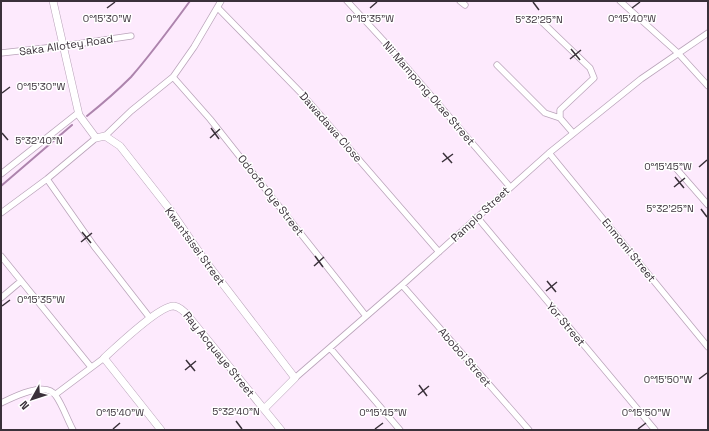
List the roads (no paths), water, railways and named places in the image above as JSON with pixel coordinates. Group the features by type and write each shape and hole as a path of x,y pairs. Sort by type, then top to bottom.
{"street":[{"path":"53,1 78,114 96,138"},
{"path":"1,213 47,179 96,138 105,136 131,111 173,77 194,47 221,1"},
{"name":"Nii Mampong Okae Street","path":"347,1 383,40 510,187"},
{"path":"460,1 465,5"},
{"path":"620,1 678,53 708,86"},
{"name":"Dawadawa Close","path":"218,8 302,94 439,252"},
{"path":"540,20 590,68 594,78 560,110 560,118"},
{"name":"Pamplo Street","path":"264,409 295,378 402,285 549,153 641,79 708,34"},
{"name":"Saka Allotey Road","path":"1,53 131,36"},
{"path":"496,65 545,113 560,118 573,133"},
{"name":"Odoofo Oye Street","path":"173,77 210,119 366,316"},
{"path":"1,174 78,114"},
{"name":"Kwantsisei Street","path":"105,136 120,146 171,211 206,262 295,378"},
{"name":"Enmomi Street","path":"549,153 708,347"},
{"path":"674,166 708,205"},
{"path":"47,179 94,246 150,318"},
{"name":"Yor Street","path":"477,217 655,430"},
{"path":"1,256 91,367"},
{"path":"1,298 21,281"},
{"name":"Aboboi Street","path":"402,285 529,430"},
{"name":"Ray Acquaye Street","path":"56,394 104,358 150,318 170,307 175,306 182,309 281,430"},
{"path":"330,348 400,430"},
{"path":"104,358 161,430"},
{"path":"1,403 14,396 41,389 47,389 56,394 73,430"}],"waterway":[{"path":"87,116 131,77 190,1"},
{"path":"1,186 72,125"}]}
